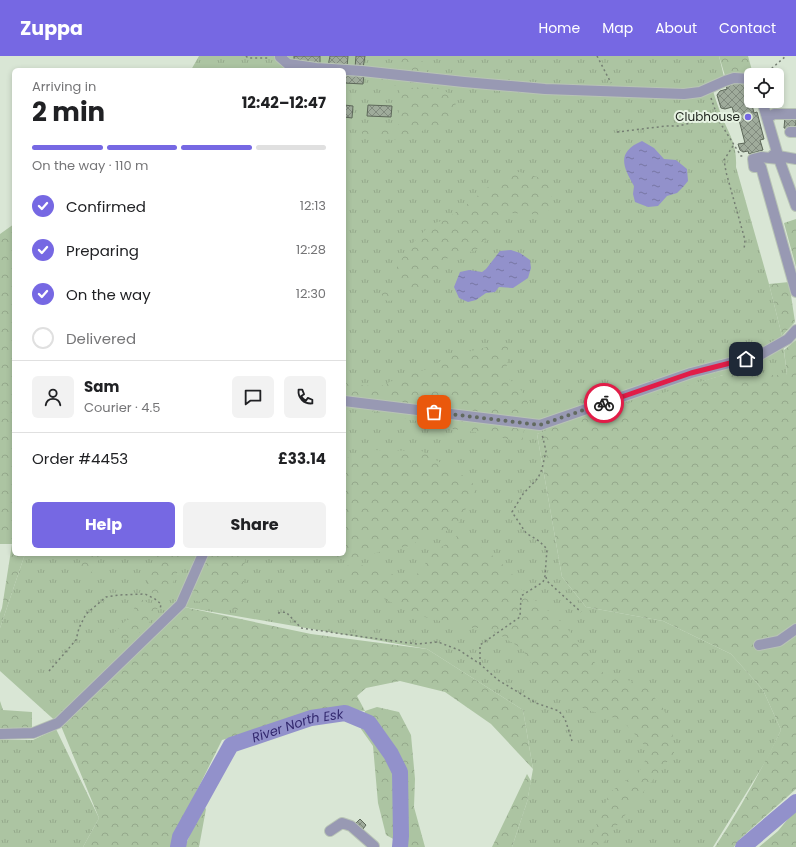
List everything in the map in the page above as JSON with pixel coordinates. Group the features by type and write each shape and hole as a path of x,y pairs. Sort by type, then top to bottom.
{"lane":[{"path":"281,57 288,64 316,68"},
{"path":"346,71 493,85 615,92 684,94 700,92 734,78 744,79"},
{"path":"764,108 779,158 796,206"},
{"path":"767,118 774,114 796,114"},
{"path":"751,156 763,153 779,158"},
{"path":"796,159 761,157 753,159 754,167 761,168 796,292"},
{"path":"346,401 540,425 691,373 760,355 788,339 796,330"},
{"path":"0,734 33,733 58,723 181,604 202,556"},
{"path":"759,645 779,641 796,629"},
{"path":"330,831 342,823 351,826 374,846 372,847"}],"path":[{"path":"246,56 248,58 281,57"},
{"path":"597,56 615,92"},
{"path":"771,68 786,56"},
{"path":"705,90 713,102 719,121 733,146 740,156 751,156"},
{"path":"617,132 666,126 679,126 709,118 717,114"},
{"path":"733,146 724,160 745,240 744,250"},
{"path":"480,664 480,645 520,617 520,596 543,582 545,576 547,550 539,541 526,533 512,512 523,494 538,478 542,469 546,451 540,425"},
{"path":"545,576 546,581 581,612"},
{"path":"49,671 76,640 79,628 86,614 106,598 119,595 144,594 155,598 161,604 160,612"},
{"path":"278,613 286,612 301,628 416,644 438,642 459,650 480,664 498,680 536,703 559,711 565,719 572,741"}],"green space":[{"path":"199,56 719,56 725,81 713,91 736,153 736,167 782,336 787,375 723,375 537,434 562,577 586,607 663,621 731,654 763,690 781,730 767,759 713,847 512,847 527,802 533,769 523,710 427,649 184,607 61,726 0,671 0,628 24,556 346,556 346,68 192,68"},
{"path":"393,56 413,56 427,64 426,75 399,72"},
{"path":"719,56 748,56 751,68 744,68 744,76 726,79"},
{"path":"379,77 406,80 411,88 440,88 456,98 455,112 450,123 443,128 431,127 405,138 392,140 362,135 362,126 398,128 400,86 379,84"},
{"path":"519,172 547,180 552,193 548,215 511,213 498,221 484,243 475,251 457,254 446,259 438,273 409,294 400,284 393,280 393,274 410,246 431,224 445,220 473,200 485,189 502,179"},
{"path":"796,219 796,267 784,223"},
{"path":"12,225 12,544 0,544 0,234"},
{"path":"789,282 795,322 782,336 769,284"},
{"path":"387,285 394,293 396,300 387,301 381,294"},
{"path":"796,340 796,789 740,839 734,847 715,847 750,790 781,730 763,690 731,654 663,621 586,607 562,577 537,434 575,419 723,375 787,375 784,350"},
{"path":"499,344 508,347 506,376 521,390 528,403 522,443 488,434 453,429 377,412 346,408 346,383 379,387 394,380 427,369 451,356"},
{"path":"371,450 422,451 461,474 477,487 458,524 443,533 424,537 410,546 386,550 356,559 335,558 332,556 346,556 346,458"},
{"path":"457,536 486,550 511,572 521,589 557,618 573,635 604,674 631,681 647,688 663,708 672,728 674,753 600,847 584,847 588,845 610,792 639,772 646,759 648,749 622,720 587,710 562,698 546,687 522,649 489,628 468,628 421,616 358,587 344,573 346,566 355,565 372,567 412,579 423,568 429,556"},
{"path":"12,544 12,556 24,556 0,628 0,613"},
{"path":"81,556 100,556 94,569 87,577 79,569"},
{"path":"157,556 185,556 167,595 159,596 145,590 151,565"},
{"path":"206,556 246,556 244,583 249,612 187,599"},
{"path":"139,598 158,608 145,629 130,639 114,640 111,636 131,615"},
{"path":"184,607 311,634 427,649 523,710 533,769 491,724 445,692 400,681 366,688 357,696 365,711 338,709 309,715 222,740 175,835 172,847 83,847 99,818 61,726"},
{"path":"0,701 3,710 32,712 32,730 0,731"},
{"path":"377,707 399,712 411,735 415,779 414,807 425,847 408,847 386,835 378,803 373,746 361,729 365,711"},
{"path":"56,729 99,818 83,847 0,847 0,740 33,740"},
{"path":"527,774 531,781 527,802 512,847 492,847"},
{"path":"202,804 206,809 199,847 185,847"},
{"path":"796,811 796,847 759,847 778,831"}],"water":[{"path":"642,141 654,148 664,159 676,160 687,169 688,181 677,193 667,196 658,206 648,207 635,202 633,194 634,186 625,166 624,160 628,150"},
{"path":"511,250 520,253 530,260 531,268 528,278 513,288 499,287 495,292 486,293 476,300 468,302 459,298 454,287 460,272 469,270 482,272 500,251"}],"building":[{"path":"294,56 320,56 320,64 294,62"},
{"path":"330,56 348,56 347,67 328,66"},
{"path":"356,56 365,56 363,68 355,68"},
{"path":"346,73 364,74 363,84 346,83"},
{"name":"Clubhouse","path":"744,81 744,108 753,108 754,113 757,112 764,139 760,140 763,150 749,154 748,151 743,152 740,150 738,144 745,143 738,116 735,117 732,107 725,109 721,108 717,95 720,91 727,89 726,85 731,82"},
{"path":"346,105 353,106 352,118 346,117"},
{"path":"368,105 392,106 391,117 367,116"},
{"path":"785,117 796,118 796,130 784,128"},
{"path":"360,819 366,825 363,829 356,823"}],"waterway":[{"name":"River North Esk","path":"178,847 180,837 231,745 311,718 345,713 369,723 391,754 400,772 400,847"},
{"name":"River North Esk","path":"743,847 796,802"}],"way so far":[{"path":"434,412 540,425 604,403"}],"place":[{"name":"Clubhouse","path":"748,117"}],"route":[{"path":"604,403 691,373 746,359"}]}
